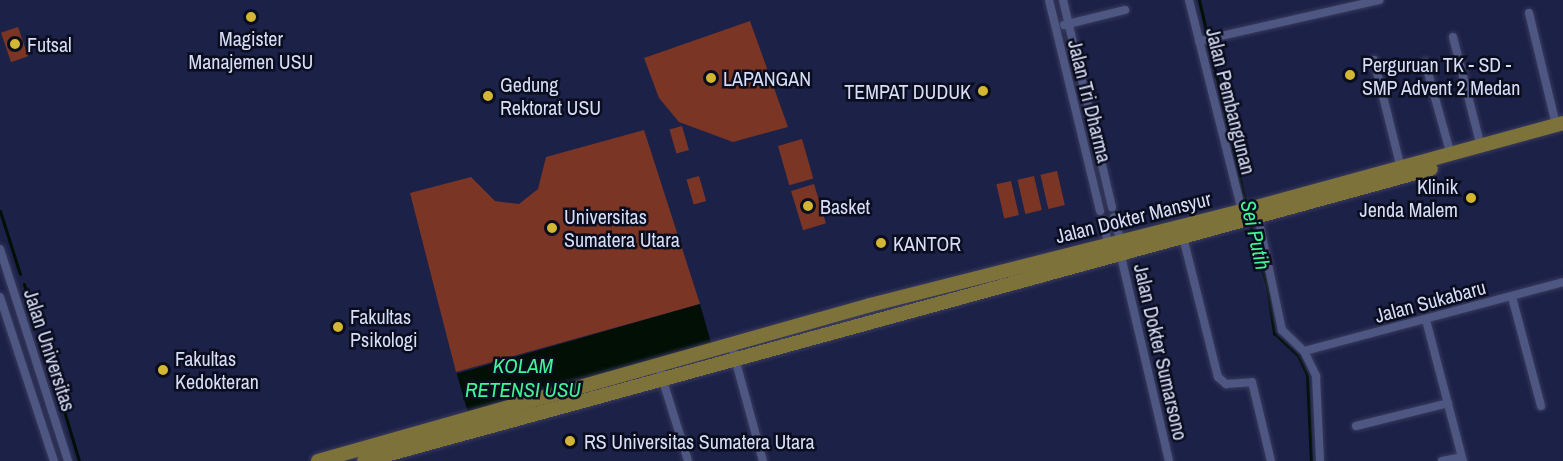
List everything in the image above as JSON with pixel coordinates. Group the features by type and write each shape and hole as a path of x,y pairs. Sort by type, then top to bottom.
{"main road":[{"name":"Jalan Dokter Mansyur","path":"318,461 662,380 1116,244 1183,237 1249,214 1401,168 1561,127"},
{"name":"Jalan Dokter Mansyur","path":"364,461 658,365 731,344 1116,244 1249,214 1561,127"}],"street":[{"name":"Jalan Tri Dharma","path":"1049,0 1100,211"},
{"name":"Jalan Tri Dharma","path":"1064,0 1112,207"},
{"name":"Jalan Pembangunan","path":"1189,0 1205,39 1249,214 1282,330 1304,351"},
{"path":"1205,39 1379,0"},
{"path":"1055,27 1125,10"},
{"path":"1529,14 1561,127"},
{"path":"1453,37 1481,147"},
{"path":"1374,60 1401,168"},
{"path":"1425,62 1451,155"},
{"path":"1069,85 1082,82"},
{"path":"1114,217 1116,244"},
{"path":"1102,220 1116,244"},
{"path":"1183,237 1218,377 1226,384 1252,382 1271,461"},
{"name":"Jalan Dokter Sumarsono","path":"1116,244 1169,461"},
{"name":"Jalan Universitas","path":"0,249 68,461"},
{"name":"Jalan Sukabaru","path":"1304,351 1563,282"},
{"name":"Jalan Universitas","path":"0,297 54,461"},
{"path":"1512,297 1541,406"},
{"path":"1426,320 1462,459 1442,461"},
{"path":"14,340 28,336"},
{"path":"731,344 763,461"},
{"path":"713,350 717,365"},
{"path":"1304,351 1316,376 1320,461"},
{"path":"658,365 688,461"},
{"path":"1356,426 1448,403"}],"shaded area":[{"name":"LAPANGAN","path":"750,21 788,127 733,142 679,122 659,98 644,58"},
{"name":"Futsal","path":"18,27 28,56 11,62 1,33"},
{"name":"LAPANGAN","path":"682,126 689,150 676,154 670,130"},
{"path":"644,130 700,304 456,372 410,193 471,177 495,201 519,204 538,189 546,157"},
{"name":"Basket","path":"802,139 813,178 789,185 778,146"},
{"path":"1057,171 1065,205 1048,209 1040,175"},
{"path":"699,176 706,201 694,205 687,180"},
{"path":"1034,176 1042,210 1025,214 1017,180"},
{"path":"1011,181 1019,215 1004,218 996,184"},
{"name":"Basket","path":"814,184 826,223 803,230 791,191"}],"water":[{"name":"KOLAM RETENSI USU","path":"700,304 713,350 470,420 457,374"}],"waterway":[{"name":"Sei Putih","path":"1199,0 1246,206"},
{"path":"0,211 20,274"},
{"name":"Sei Putih","path":"1250,224 1267,287 1274,333 1298,355 1307,374 1311,461"},
{"path":"24,284 36,328"},
{"path":"40,339 61,401"},
{"path":"65,414 79,461"}],"place":[{"name":"Magister Manajemen USU","path":"251,17"},
{"name":"Futsal","path":"15,44"},
{"name":"Perguruan TK - SD - SMP Advent 2 Medan","path":"1350,75"},
{"name":"LAPANGAN","path":"711,78"},
{"name":"TEMPAT DUDUK","path":"983,91"},
{"name":"Gedung Rektorat USU","path":"488,96"},
{"name":"Klinik Jenda Malem","path":"1471,198"},
{"name":"Basket","path":"808,206"},
{"name":"Universitas Sumatera Utara","path":"552,228"},
{"name":"KANTOR","path":"881,243"},
{"name":"Fakultas Psikologi","path":"338,327"},
{"name":"Fakultas Kedokteran","path":"163,370"},
{"name":"RS Universitas Sumatera Utara","path":"570,441"}]}
